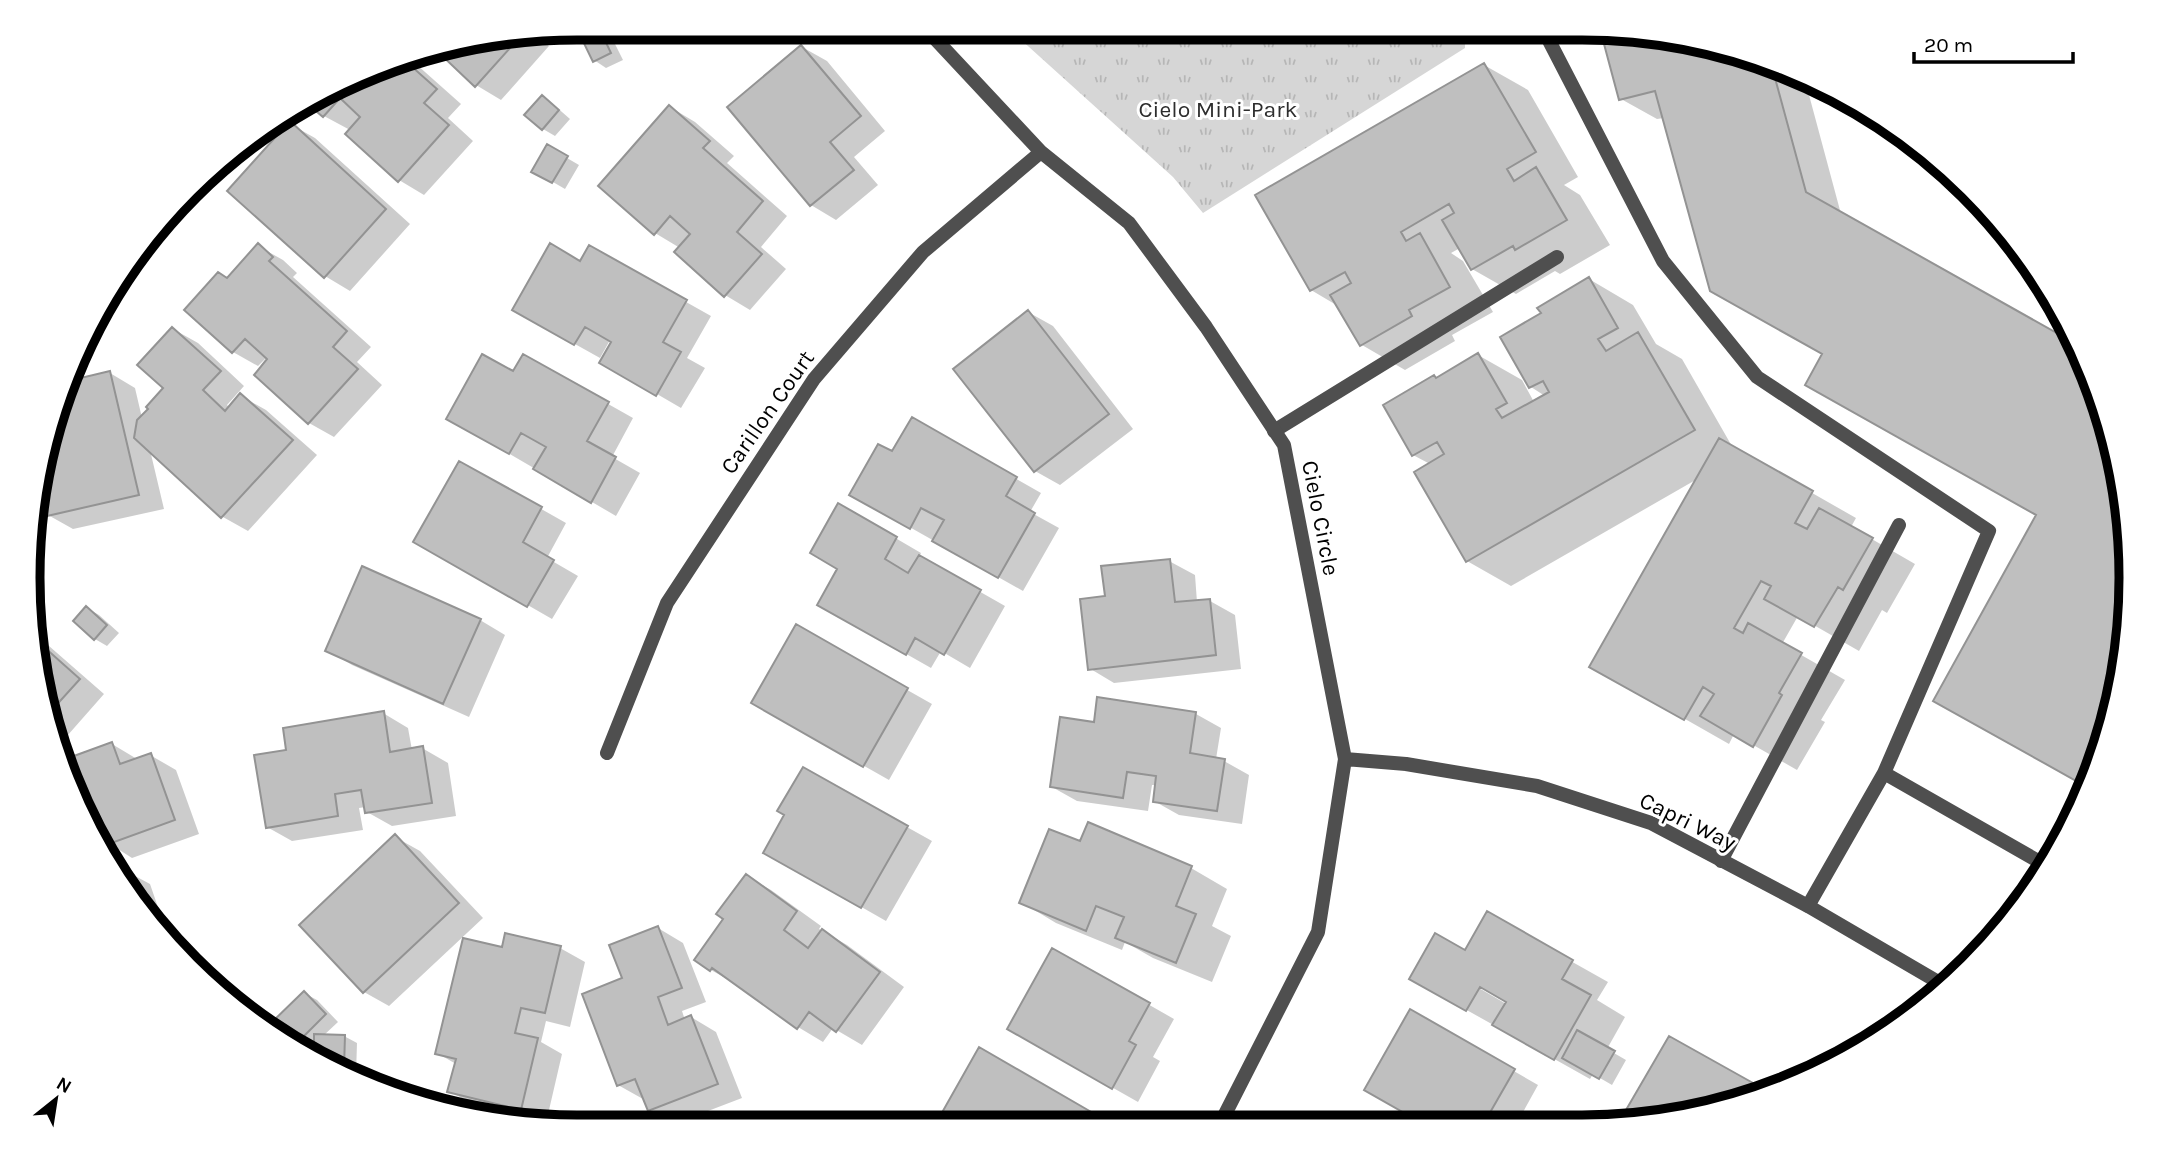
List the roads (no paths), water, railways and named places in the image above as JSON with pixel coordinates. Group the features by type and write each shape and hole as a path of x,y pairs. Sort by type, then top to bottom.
{"street":[{"name":"Cielo Circle","path":"936,40 1041,152 1129,223 1206,327 1284,445 1345,759 1318,932 1225,1115"},
{"path":"1549,40 1663,261 1757,377 1989,531 1884,772 1808,906"},
{"name":"Carillon Court","path":"607,753 667,603 814,379 923,252 1041,152"},
{"path":"1274,431 1557,257"},
{"path":"1721,861 1899,525"},
{"name":"Capri Way","path":"1345,759 1406,764 1536,786 1651,823 1808,906 1936,981"},
{"path":"1884,772 2038,861"}],"park label":[{"name":"Cielo Mini-Park","path":"1218,109"}]}
